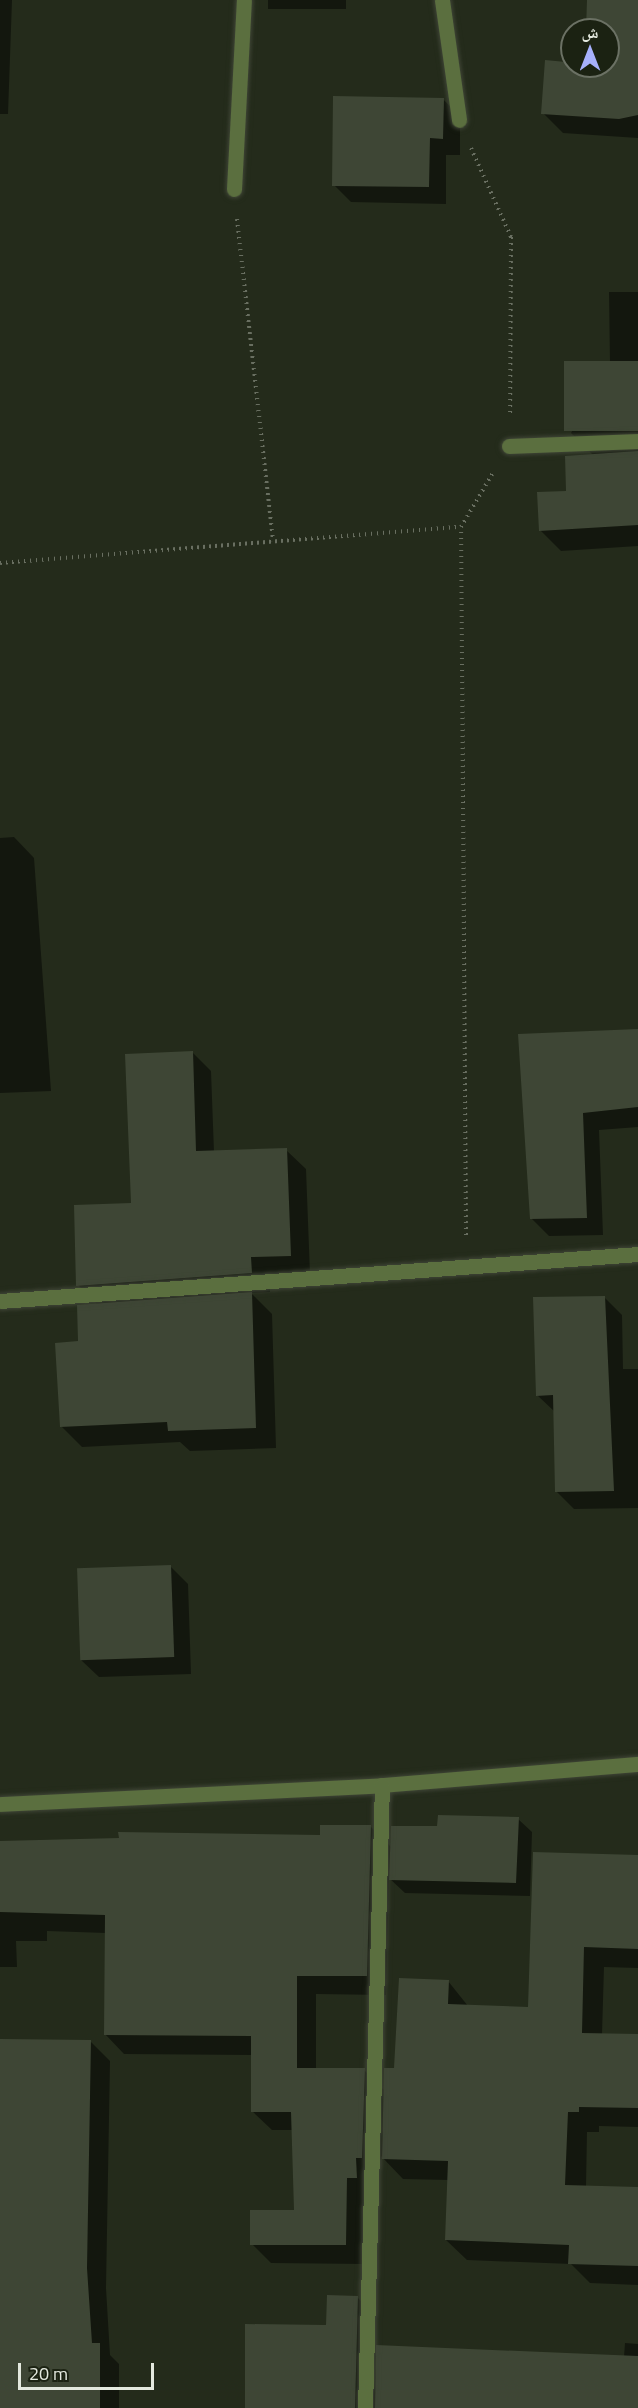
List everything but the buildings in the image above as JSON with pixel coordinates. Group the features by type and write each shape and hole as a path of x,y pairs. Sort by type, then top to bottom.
{"street":[{"path":"234,189 244,0"},
{"path":"442,0 459,120"},
{"path":"509,446 638,441"},
{"path":"0,1301 638,1254"},
{"path":"0,1804 382,1785 638,1764"},
{"path":"365,2408 382,1785"}],"path":[{"path":"459,120 511,237 509,446 461,527 466,1267"},
{"path":"234,189 273,541"},
{"path":"0,563 461,527"}]}
